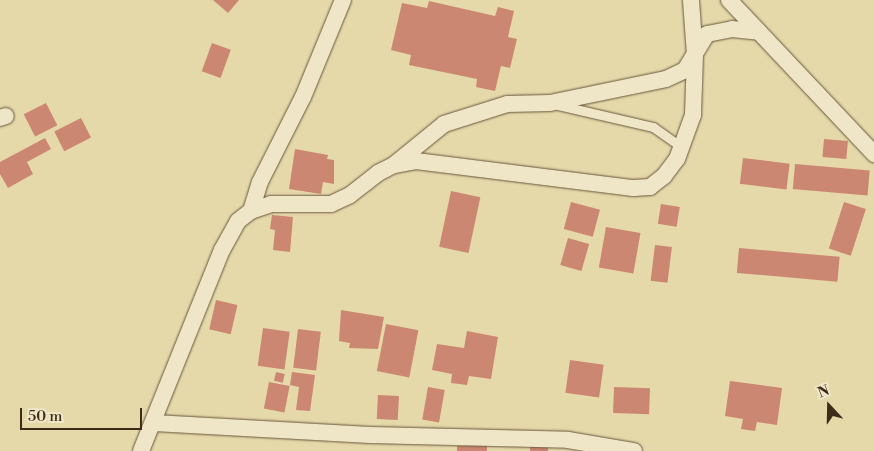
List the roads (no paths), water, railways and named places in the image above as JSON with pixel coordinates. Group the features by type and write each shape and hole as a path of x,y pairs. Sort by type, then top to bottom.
{"street":[{"path":"251,211 260,182 303,97 344,0"},
{"path":"394,165 416,161 642,188 650,187 664,176 682,147 693,115 695,55 691,0"},
{"path":"729,0 874,154"},
{"path":"141,451 154,424 222,250 238,221 251,211 271,204 330,204 394,165 444,124 507,104 550,104 666,79 685,70 695,55 700,42 716,31 760,32"},
{"path":"154,424 370,435 568,440 634,451"}],"lane":[{"path":"550,104 653,127 682,147"}]}
